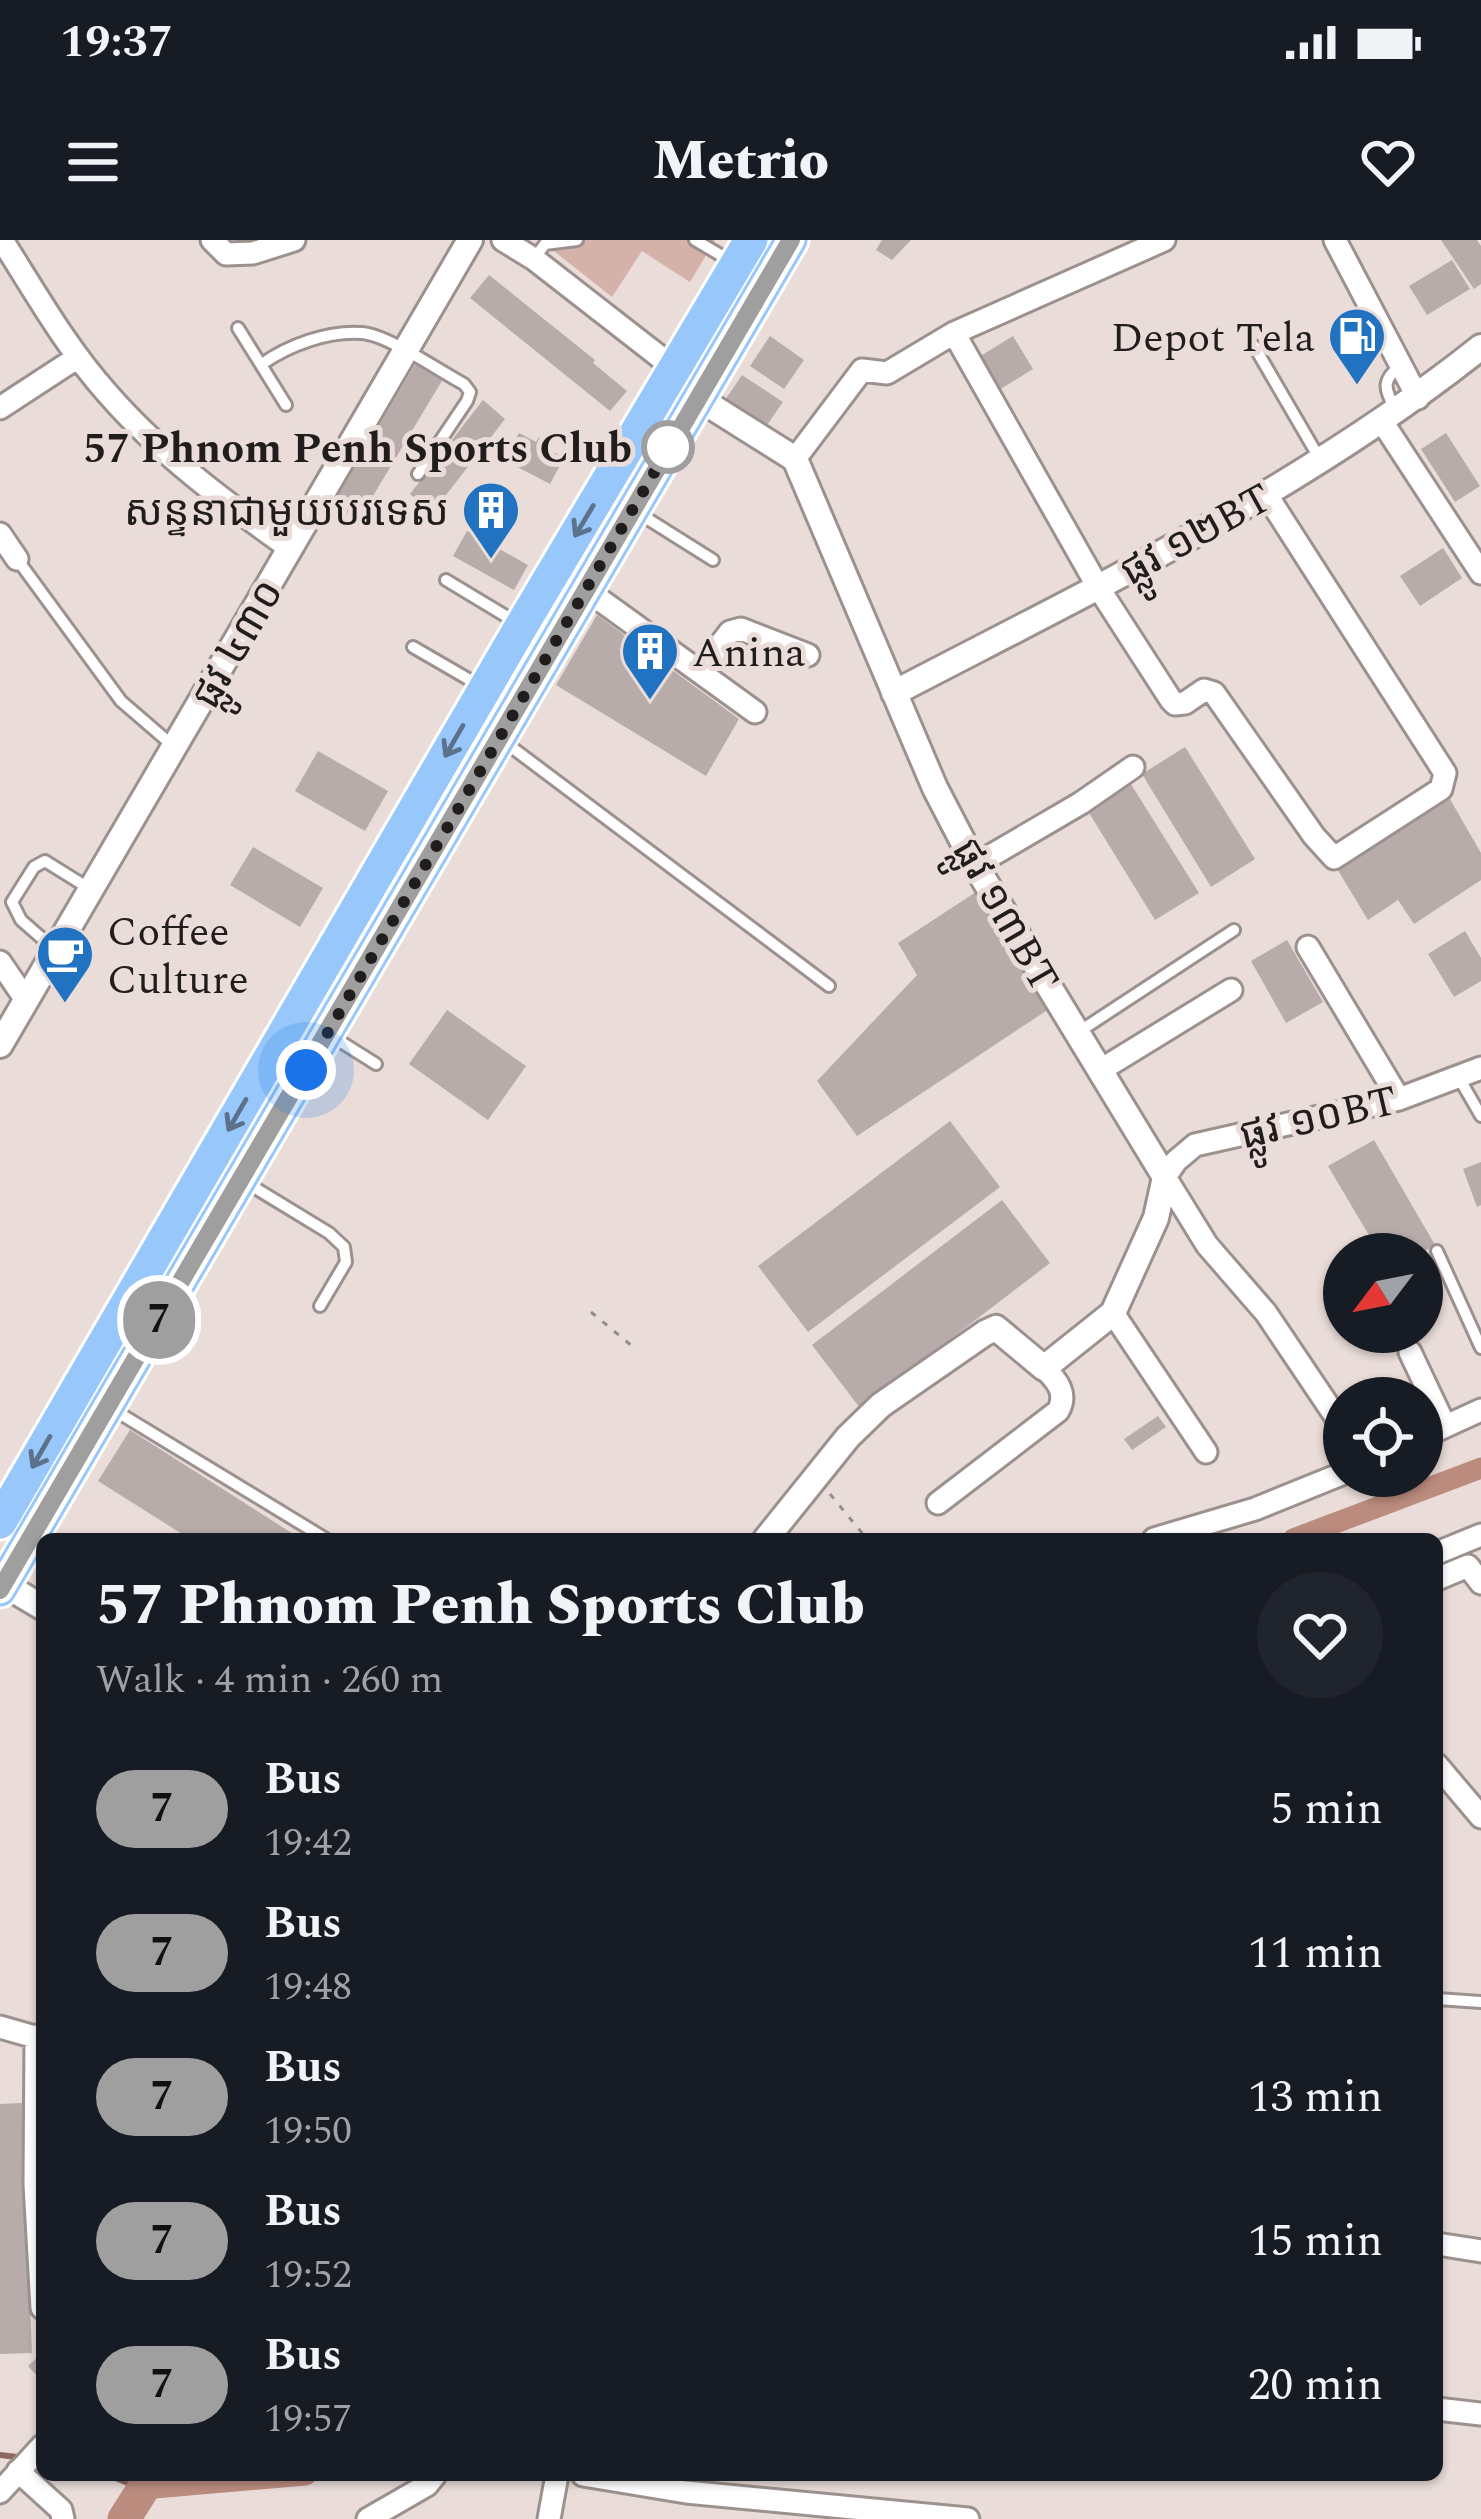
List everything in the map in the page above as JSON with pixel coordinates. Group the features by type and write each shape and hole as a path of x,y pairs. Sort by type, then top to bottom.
{"main road":[{"path":"1,1585 791,240"},
{"path":"0,1522 744,252"}],"street":[{"path":"2,240 108,395 217,496 291,549"},
{"path":"212,240 226,254 253,253 294,240"},
{"name":"ផ្លូវ ៤៣០","path":"0,1045 470,240"},
{"path":"503,240 674,368"},
{"path":"698,398 794,459 857,374 868,370 887,373 954,333 1164,240"},
{"path":"1335,240 1401,365 1399,411 1481,573"},
{"path":"954,333 1098,586 1171,700 1185,704 1204,690 1214,693 1314,836 1330,856 1339,857 1441,789 1445,773 1266,494"},
{"name":"ផ្លូវ ១២BT","path":"894,693 1322,461 1399,411 1481,347"},
{"path":"0,408 78,357"},
{"name":"ផ្លូវ ១៣BT","path":"794,459 935,788 975,865 1207,1245 1266,1313 1323,1398"},
{"path":"0,534 17,560"},
{"path":"556,568 755,712"},
{"path":"700,671 730,632 741,629 808,655"},
{"path":"975,865 1133,767"},
{"path":"1308,947 1399,1100"},
{"path":"0,962 26,1000"},
{"path":"1099,1071 1231,990"},
{"name":"ផ្លូវ ១០BT","path":"1165,1177 1195,1145 1399,1100 1481,1068"},
{"path":"1044,1368 1113,1313 1156,1218 1165,1177"},
{"path":"1113,1313 1206,1452"},
{"path":"778,1533 848,1437 881,1406 996,1328 1058,1381 1062,1395 1058,1411 938,1503"},
{"path":"1409,1353 1445,1426 1481,1410"},
{"path":"1174,1533 1255,1509 1323,1481"},
{"path":"1443,1551 1481,1535"},
{"path":"1443,1576 1468,1565 1481,1582"},
{"path":"1,1585 36,1604"},
{"path":"1443,1772 1481,1817"},
{"path":"0,2027 36,2037"},
{"path":"1443,2245 1481,2251"},
{"path":"1443,2410 1481,2414"},
{"path":"0,2492 29,2459"},
{"path":"43,2481 63,2519"},
{"path":"368,2519 430,2481"},
{"path":"549,2519 556,2481"},
{"path":"619,2481 686,2492 968,2519"}],"lane":[{"path":"534,259 545,244 578,240"},
{"path":"695,240 744,252"},
{"path":"238,328 286,405"},
{"path":"262,364 301,344 364,332 464,384 470,392 418,474"},
{"path":"1254,346 1322,461"},
{"path":"632,509 713,560"},
{"path":"17,560 121,701 175,747"},
{"path":"446,580 522,625"},
{"path":"413,646 485,688"},
{"path":"499,738 829,986"},
{"path":"56,950 21,920 12,902 34,867 45,861 90,889"},
{"path":"1077,1032 1234,930"},
{"path":"327,1034 376,1064"},
{"path":"1459,1078 1481,1116"},
{"path":"241,1180 344,1247 346,1262 320,1306"},
{"path":"1443,1264 1481,1348"},
{"path":"108,1406 316,1533"},
{"path":"1443,1999 1481,2002"}],"path":[{"path":"591,1312 632,1346"},
{"path":"816,1477 861,1533"}],"shaded area":[{"path":"540,240 715,240 690,282 642,251 612,297"}],"building":[{"path":"882,240 911,240 892,260 876,250"},
{"path":"1441,240 1477,240 1481,284 1474,289"},
{"path":"1452,260 1470,289 1427,315 1409,286"},
{"path":"489,275 627,391 610,411 470,298"},
{"path":"770,336 804,360 784,389 750,366"},
{"path":"1013,336 1033,369 994,393 974,360"},
{"path":"416,363 443,379 358,521 332,505"},
{"path":"742,375 783,402 765,428 725,400"},
{"path":"483,400 505,419 432,513 410,494"},
{"path":"519,433 551,443 548,449 564,458 550,484 504,460"},
{"path":"1446,433 1480,486 1455,502 1421,449"},
{"name":"សន្ទនាជាមួយបរទេស","path":"467,531 528,565 514,590 453,556"},
{"path":"1443,548 1462,578 1420,606 1400,576"},
{"name":"Anina","path":"597,615 739,719 706,776 556,685"},
{"path":"1185,747 1255,859 1211,887 1142,774"},
{"path":"318,751 388,791 365,831 295,791"},
{"path":"1129,781 1199,893 1155,920 1086,808"},
{"path":"1447,794 1481,853 1481,880 1414,924 1398,900 1368,920 1336,867"},
{"path":"253,847 323,888 300,927 230,885"},
{"path":"976,892 1049,1009 857,1136 817,1081 917,975 898,943"},
{"path":"1465,931 1481,958 1481,981 1454,997 1428,954"},
{"path":"1287,940 1323,1002 1286,1023 1251,961"},
{"path":"447,1010 526,1066 488,1120 409,1064"},
{"path":"950,1121 1000,1187 808,1332 758,1266"},
{"path":"1374,1140 1428,1233 1368,1233 1328,1166"},
{"path":"1481,1162 1481,1205 1477,1207 1463,1169"},
{"path":"1002,1200 1050,1263 860,1408 812,1345"},
{"path":"1158,1416 1166,1427 1132,1450 1124,1439"},
{"path":"130,1430 292,1533 180,1533 98,1481"},
{"path":"22,2103 32,2353 0,2354 0,2104"}],"waterway":[{"path":"1309,1533 1481,1468"},
{"path":"0,2455 26,2458"},
{"path":"123,2481 143,2489"},
{"path":"143,2489 236,2481"},
{"path":"124,2519 143,2489"}],"bus line":[{"name":"7","path":"0,1590 791,240"}],"place":[{"name":"Depot Tela","path":"1357,387"},
{"name":"57 Phnom Penh Sports Club","path":"668,447"},
{"name":"សន្ទនាជាមួយបរទេស","path":"491,561"},
{"name":"Anina","path":"650,702"},
{"name":"Coffee Culture","path":"65,1005"}],"route":[{"path":"306,1070 676,435 668,447"}]}
